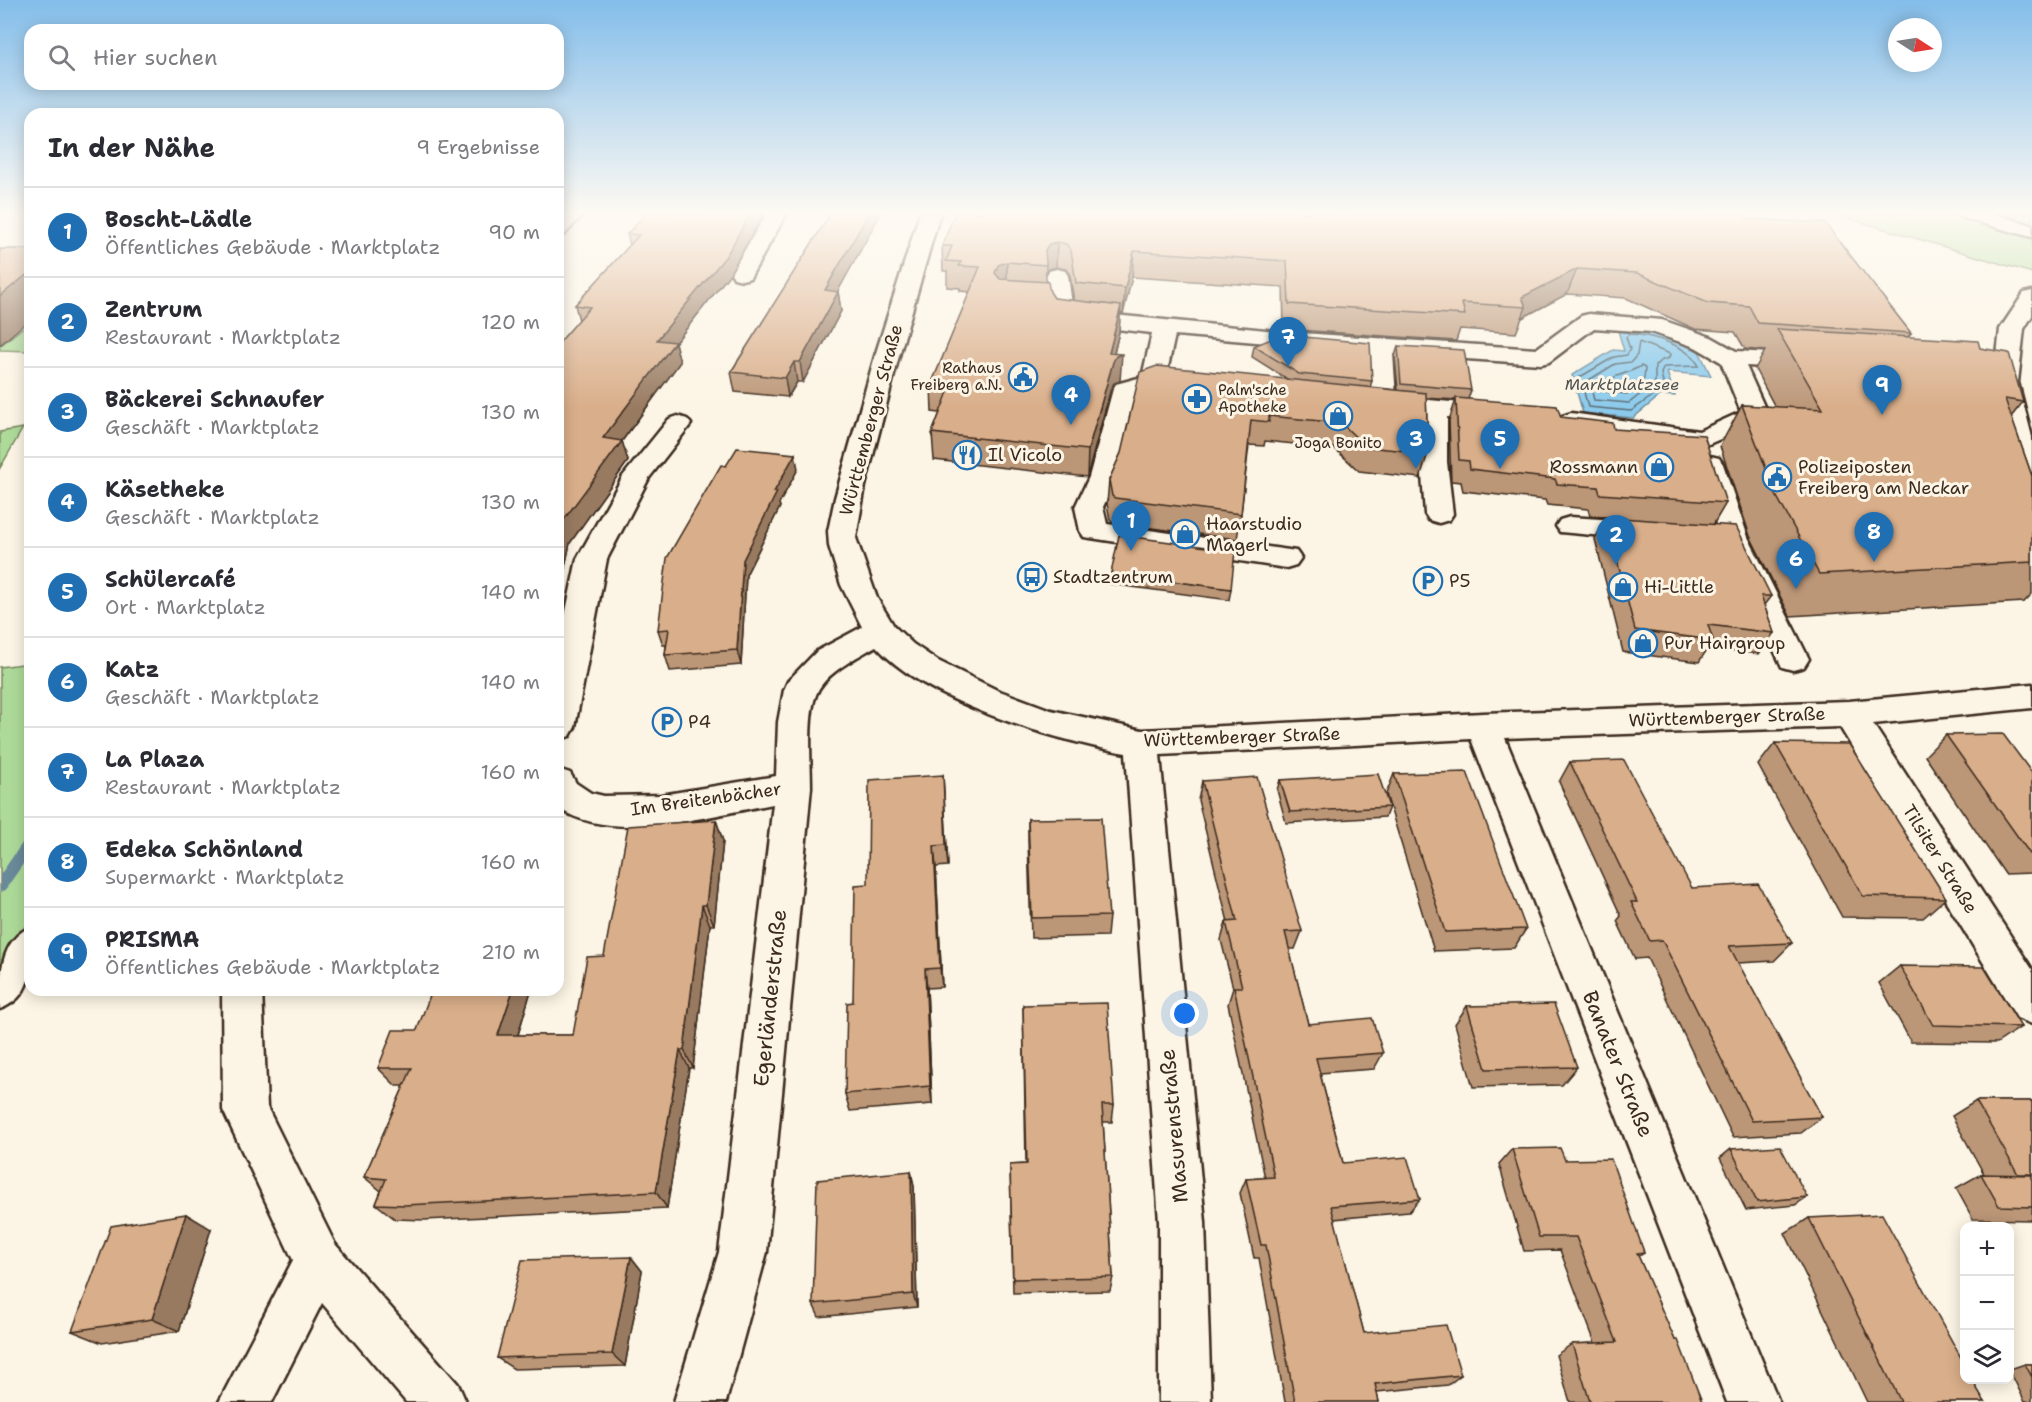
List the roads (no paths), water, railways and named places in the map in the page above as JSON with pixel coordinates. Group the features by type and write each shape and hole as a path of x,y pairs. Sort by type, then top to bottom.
{"main road":[{"name":"Württemberger Straße","path":"911,278 897,321 852,484 841,536 860,597 881,630 900,651 937,676 986,698 1083,731 1142,743 1483,726 1849,714 2032,696"},
{"path":"1056,278 1048,300 1062,316 1287,339 1541,357 1589,321 1654,326 1703,342 1731,358 1825,363"},
{"path":"2032,298 2012,329 1996,380 2032,473"},
{"path":"1165,326 1164,382 1125,389 1103,477 1089,507 1094,531 1286,558"},
{"path":"1381,346 1372,402 1484,413"},
{"path":"1562,420 1702,439 1755,416 1731,358"},
{"path":"1434,409 1434,462 1439,514"},
{"path":"564,697 592,559 637,476 678,424"},
{"path":"1702,439 1722,536 1793,659"},
{"path":"1570,526 1675,533"},
{"name":"Egerländerstraße","path":"700,1402 743,1252 793,788 795,722 800,690 828,658 881,630"},
{"name":"Tilsiter Straße","path":"1849,714 2032,1005"},
{"name":"Banater Straße","path":"1483,726 1753,1402"},
{"name":"Masurenstraße","path":"1142,743 1182,1222 1185,1402"},
{"name":"Im Breitenbächer","path":"564,794 580,804 604,811 661,809 793,788"},
{"path":"0,990 24,954"},
{"path":"242,996 245,1110 318,1261 440,1402"},
{"path":"245,1402 318,1261"}],"water":[{"name":"Marktplatzsee","path":"1617,327 1648,329 1699,351 1711,376 1667,372 1675,396 1661,395 1633,418 1583,413 1572,375 1613,350 1624,351"}],"waterway":[{"path":"0,886 24,852"}],"place":[{"name":"La Plaza","path":"1288,367"},
{"name":"Rathaus Freiberg a.N.","path":"1023,377"},
{"name":"Palm'sche Apotheke","path":"1197,399"},
{"name":"PRISMA","path":"1882,415"},
{"name":"Joga Bonito","path":"1338,416"},
{"name":"Käsetheke","path":"1071,425"},
{"name":"Il Vicolo","path":"967,455"},
{"name":"Rossmann","path":"1659,467"},
{"name":"Bäckerei Schnaufer","path":"1416,469"},
{"name":"Schülercafé","path":"1500,469"},
{"name":"Polizeiposten Freiberg am Neckar","path":"1777,477"},
{"name":"Haarstudio Magerl","path":"1185,534"},
{"name":"Boscht-Lädle","path":"1131,551"},
{"name":"Edeka Schönland","path":"1874,562"},
{"name":"Zentrum","path":"1616,565"},
{"name":"Stadtzentrum","path":"1032,577"},
{"name":"P5","path":"1428,581"},
{"name":"Hi-Little","path":"1623,587"},
{"name":"Katz","path":"1796,589"},
{"name":"Pur Hairgroup","path":"1643,643"},
{"name":"P4","path":"667,722"}]}
